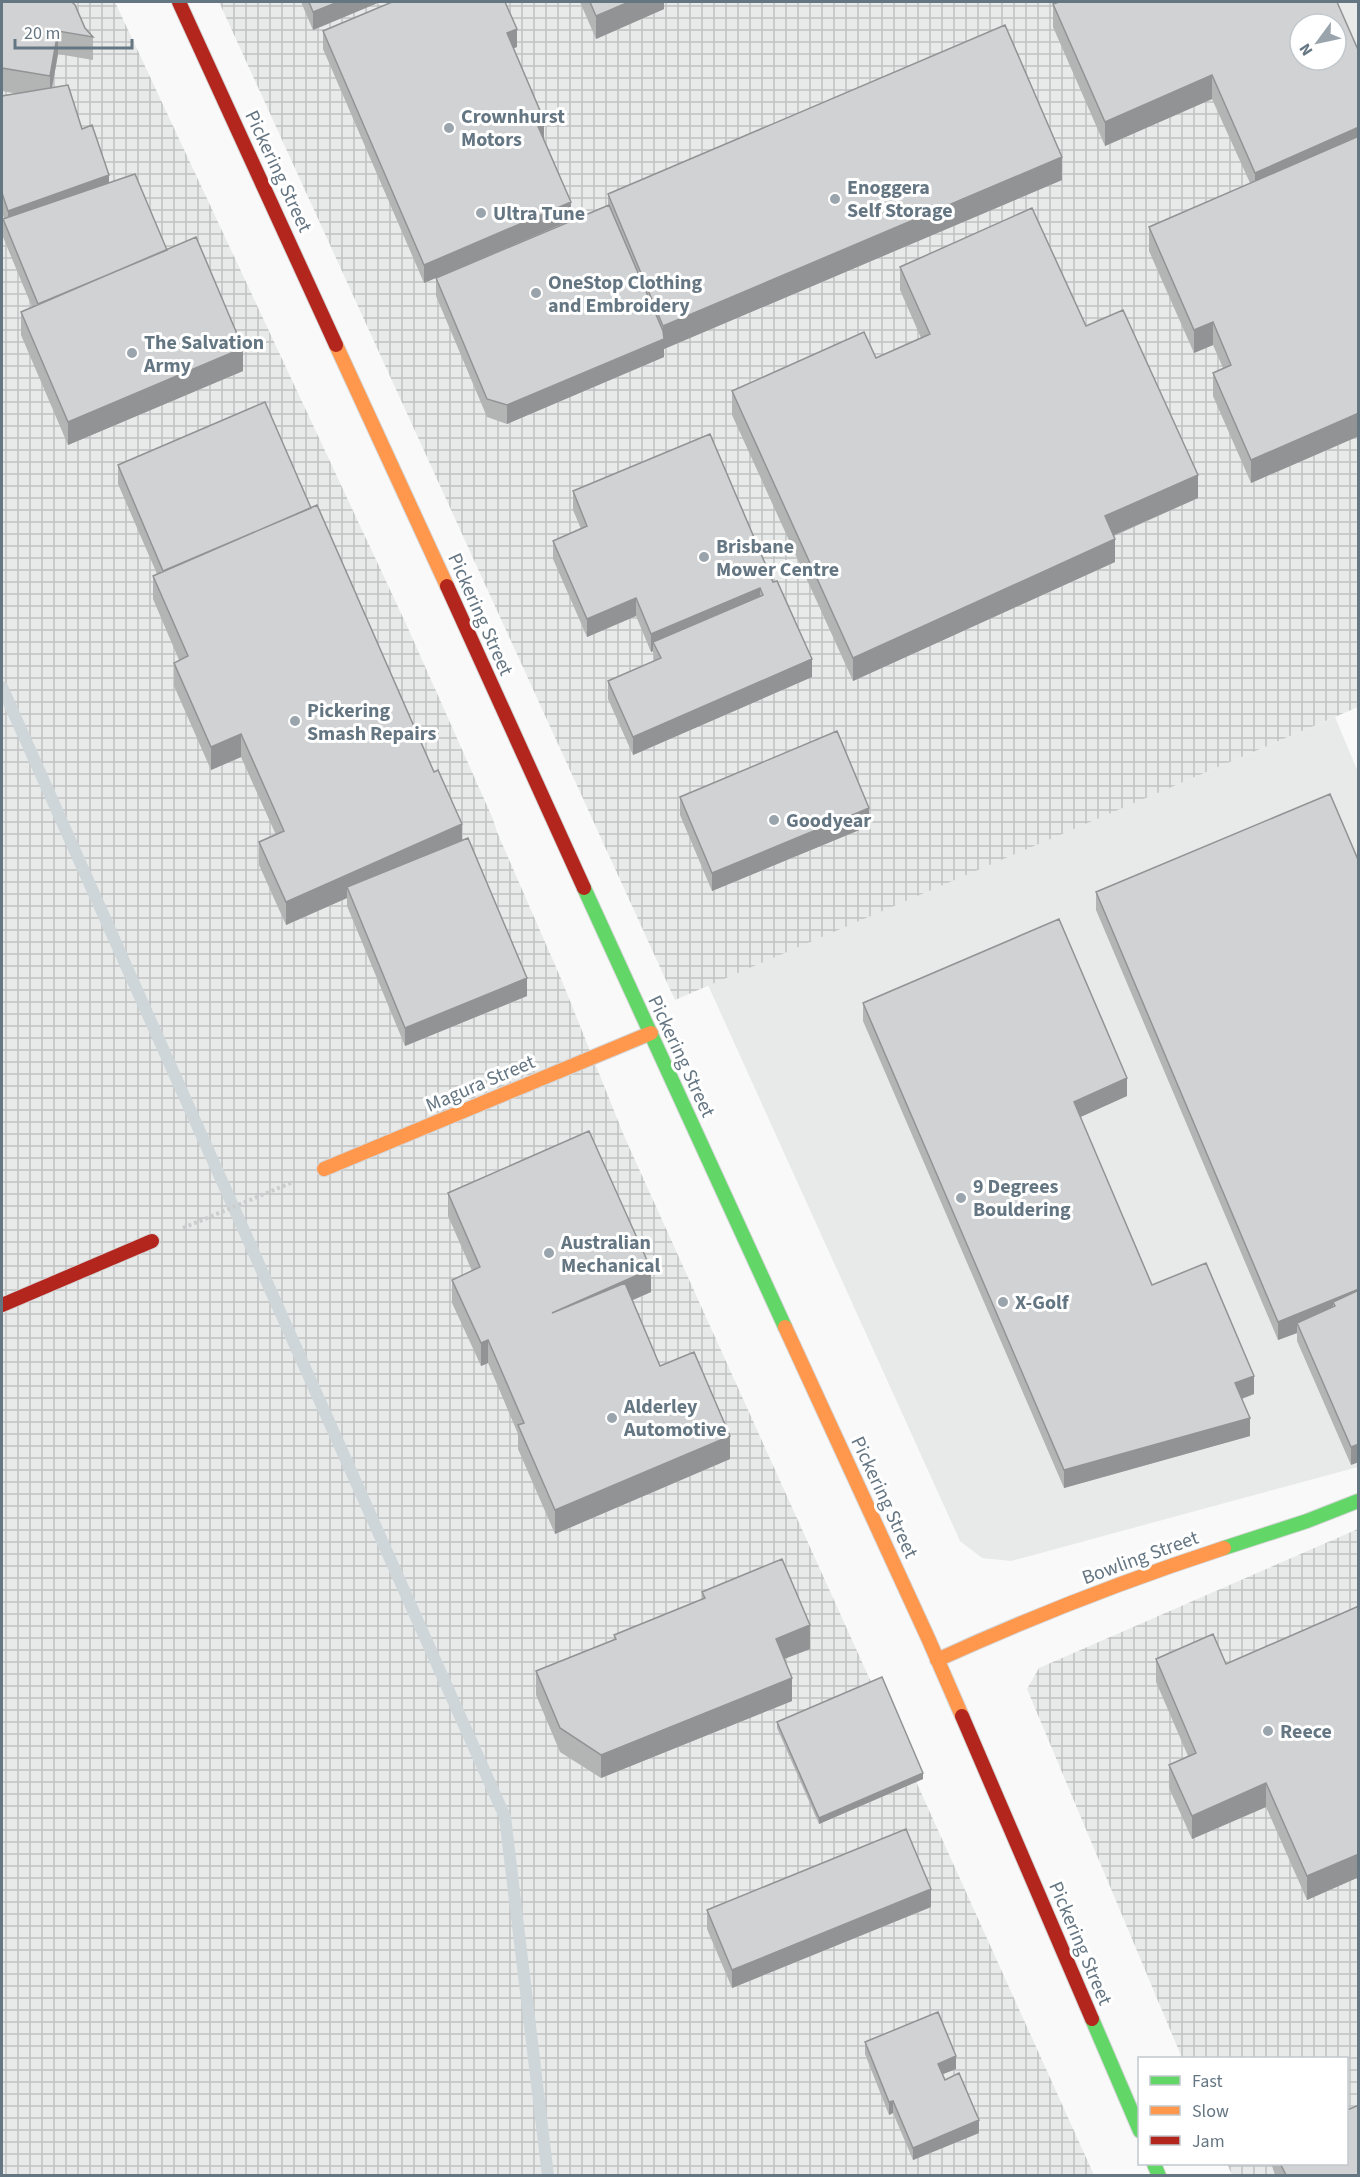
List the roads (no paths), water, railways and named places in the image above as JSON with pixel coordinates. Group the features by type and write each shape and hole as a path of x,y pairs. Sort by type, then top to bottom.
{"main road":[{"name":"Pickering Street","path":"179,2 937,1660 1138,2126"},
{"name":"Magura Street","path":"324,1169 651,1033"},
{"path":"2,1305 152,1241"},
{"name":"Bowling Street","path":"937,1660 1036,1616 1149,1573 1286,1530 1359,1502"}],"waterway":[{"path":"2,687 505,1817 548,2176"}],"place":[{"name":"Crownhurst Motors","path":"449,128"},
{"name":"Enoggera Self Storage","path":"835,199"},
{"name":"Ultra Tune","path":"481,213"},
{"name":"OneStop Clothing and Embroidery","path":"536,293"},
{"name":"The Salvation Army","path":"132,353"},
{"name":"Brisbane Mower Centre","path":"704,557"},
{"name":"Pickering Smash Repairs","path":"295,721"},
{"name":"Goodyear","path":"774,820"},
{"name":"9 Degrees Bouldering","path":"961,1198"},
{"name":"Australian Mechanical","path":"549,1253"},
{"name":"X-Golf","path":"1003,1302"},
{"name":"Alderley Automotive","path":"612,1418"},
{"name":"Reece","path":"1268,1731"}]}
